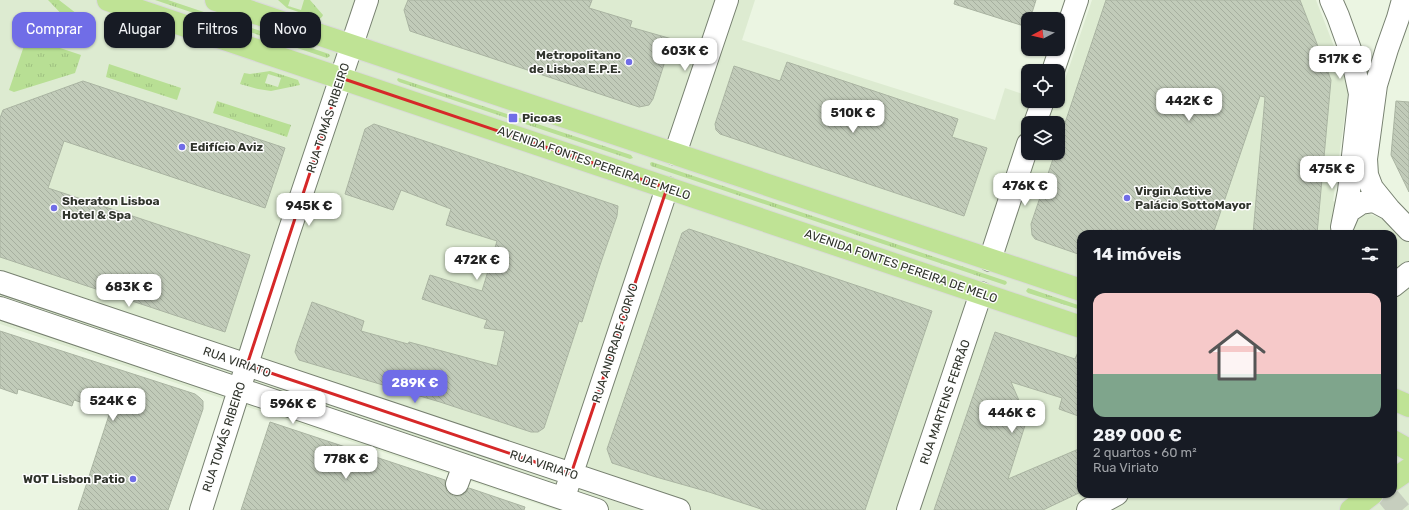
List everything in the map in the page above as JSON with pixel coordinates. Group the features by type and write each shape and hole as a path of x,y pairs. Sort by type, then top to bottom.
{"main road":[{"name":"AVENIDA FONTES PEREIRA DE MELO","path":"108,0 1077,326"},
{"path":"216,0 1077,289"},
{"path":"1397,401 1409,406"},
{"path":"1397,443 1409,450"},
{"path":"1397,477 1409,469"},
{"path":"1350,510 1355,498"},
{"path":"1350,510 1366,498"}],"street":[{"name":"RUA TOMÁS RIBEIRO","path":"201,510 367,0"},
{"path":"675,154 727,0"},
{"path":"1055,64 1077,0"},
{"path":"1331,0 1351,52 1360,94 1359,158 1372,188 1409,230"},
{"path":"1360,94 1373,44 1385,14 1401,0"},
{"path":"1342,230 1376,85 1398,18 1401,0"},
{"path":"990,260 1023,160"},
{"name":"RUA ANDRADE CORVO","path":"563,499 666,188"},
{"path":"1342,230 1349,212 1361,203 1374,201 1389,209"},
{"name":"RUA VIRIATO","path":"0,282 679,510"},
{"name":"RUA MARTENS FERRÃO","path":"908,510 981,293"},
{"name":"RUA VIRIATO","path":"0,308 240,389 460,474 563,499 597,510"},
{"path":"1088,510 1110,498"}],"highlighted area":[{"path":"341,78 667,188 571,474 247,365"}],"shaded area":[{"path":"0,0 755,0 742,40 995,120 1005,88 1021,94 1021,108 1065,108 1065,80 1092,0 1316,0 1349,85 1333,201 1409,228 1409,510 556,510 0,324"}],"green space":[{"path":"48,0 59,0 75,12 60,12"},
{"path":"155,0 168,0 204,12 191,12"},
{"path":"278,0 290,0 288,6 301,10 304,0 310,0 320,12 299,12 287,8"},
{"path":"252,28 260,31 260,35 252,33"},
{"path":"23,48 60,48 81,55 75,73 14,92 9,90"},
{"path":"297,48 311,48 329,54 330,56 327,58"},
{"path":"109,64 181,88 177,100 106,77"},
{"path":"270,71 298,80 300,85 271,91 240,84 244,73 250,74","holes":["268,74 281,78 278,87 265,83"]},
{"path":"398,78 631,155 633,158 630,159 399,82 397,80"},
{"path":"217,101 291,125 287,137 213,113"},
{"path":"652,162 1006,281 1007,283 1005,285 651,166 650,163"},
{"path":"1028,288 1077,305 1077,309 1028,293 1026,291"}],"building":[{"path":"408,0 592,0 589,8 632,21 630,27 672,39 653,99 649,105 639,107 410,31 404,10"},
{"path":"955,0 1036,0 1032,12 1021,12 1021,25 954,4"},
{"path":"1106,0 1300,0 1331,80 1317,230 1253,230 1265,97 1260,96 1214,230 1077,230 1077,254 1035,239 1032,235 1031,224 1053,160 1065,160 1065,123"},
{"path":"787,62 958,119 952,137 987,148 964,216 720,134 716,130 715,124 734,66 780,81"},
{"path":"83,81 285,148 265,208 64,141 48,188 250,255 225,332 0,257 0,118 3,110"},
{"path":"1396,101 1409,102 1409,192 1391,155"},
{"path":"374,124 618,206 617,216 582,322 579,321 544,428 538,432 531,432 440,402 299,360 295,352 312,302 364,321 361,331 408,344 409,342 497,366 505,331 484,328 487,320 422,299 430,275 482,291 497,241 446,225 451,209 401,190 393,210 345,194 365,129"},
{"path":"689,229 932,311 865,510 764,510 612,463 607,449 682,233"},
{"path":"0,331 195,394 203,401 203,409 168,510 78,510 110,412 74,400 72,406 18,389 17,394 0,388"},
{"path":"995,332 1075,359 1077,354 1077,416 1059,409 1062,398 1011,382 1027,419 1008,479 1077,450 1077,494 1043,510 934,510"},
{"path":"270,422 445,480 447,492 453,496 465,494 469,488 525,507 524,510 241,510"}],"tunnel":[{"path":"1385,510 1409,490"}],"place":[{"name":"Metropolitano de Lisboa E.P.E.","path":"629,62"},
{"name":"Picoas","path":"513,118"},
{"name":"Edifício Aviz","path":"182,147"},
{"name":"Virgin Active Palácio SottoMayor","path":"1127,198"},
{"name":"Sheraton Lisboa Hotel & Spa","path":"54,208"},
{"name":"WOT Lisbon Patio","path":"133,479"}]}
